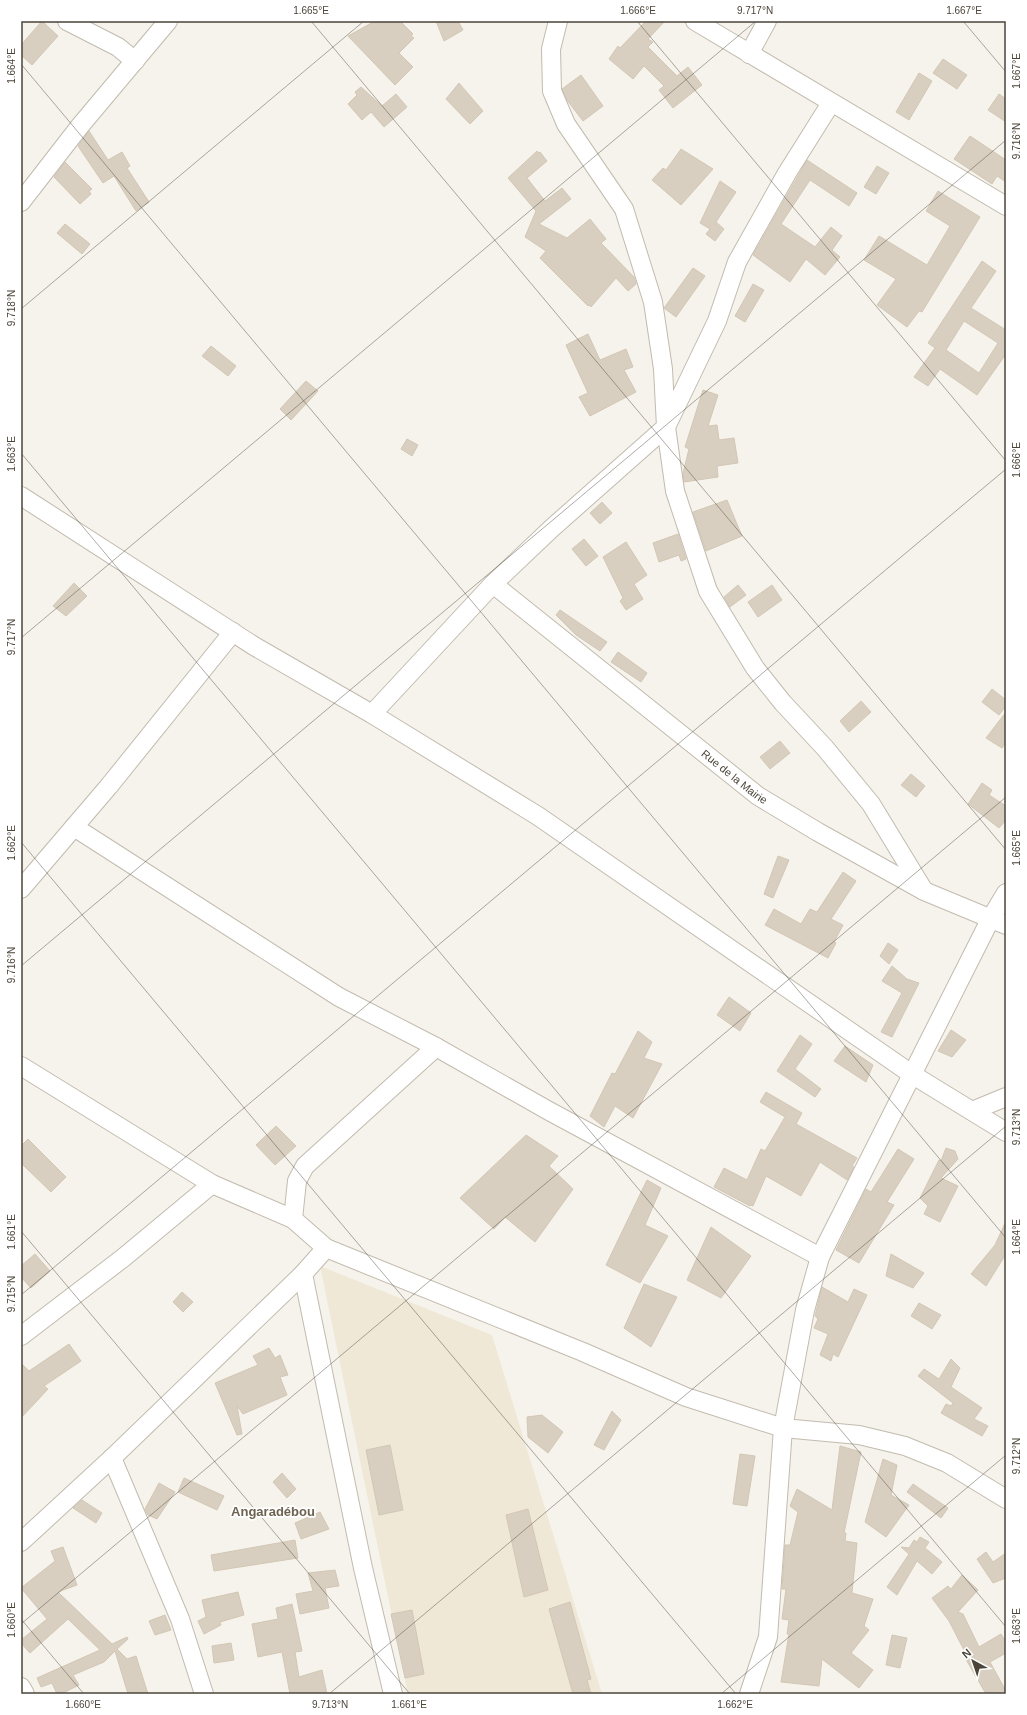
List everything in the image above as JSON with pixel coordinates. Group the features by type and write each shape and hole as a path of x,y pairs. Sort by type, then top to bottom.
{"street":[{"path":"67,21 118,47 136,61"},
{"path":"21,202 80,126 168,21"},
{"path":"558,21 551,49 552,91 566,124 624,209 654,302 663,369 666,426 675,491 708,591 755,668 783,703 825,748 871,804 924,892"},
{"path":"695,21 1006,206"},
{"path":"749,54 767,21"},
{"path":"372,714 493,584 552,528 666,426 717,321 737,262 787,173 831,103"},
{"path":"21,496 233,632 372,714 538,816 913,1075 1006,1132"},
{"name":"Rue de la Mairie","path":"493,584 758,796 924,892 998,922"},
{"path":"21,889 74,827 233,632"},
{"path":"74,827 339,997 436,1047 549,1111 820,1257"},
{"path":"749,1694 768,1637 783,1428 805,1310 820,1257 913,1075 998,922 1006,893"},
{"path":"293,1219 297,1181 306,1166 436,1047"},
{"path":"21,1066 212,1184 293,1219 326,1248 583,1352 686,1397 783,1428 859,1435 905,1446 947,1463 1006,1499"},
{"path":"972,1111 1006,1097"},
{"path":"21,1336 123,1258 212,1184"},
{"path":"21,1542 112,1458 302,1274 326,1248"},
{"path":"302,1274 363,1568 393,1694"},
{"path":"112,1458 180,1619 204,1694"}],"shaded area":[{"path":"320,1266 492,1335 602,1694 408,1694"}],"building":[{"path":"42,21 58,36 32,65 21,55 21,45"},
{"path":"375,21 400,21 413,34 411,36 414,38 399,53 413,67 395,85 348,36"},
{"path":"436,21 458,21 463,30 444,41"},
{"path":"646,21 665,21 648,39 653,42 648,47 677,76 688,67 702,85 673,108 659,90 664,86 644,66 633,79 609,59 618,46 620,48"},
{"path":"943,59 967,75 957,89 933,73"},
{"path":"919,73 932,81 909,120 896,112"},
{"path":"581,75 603,106 583,121 567,100 562,89"},
{"path":"459,83 483,111 470,124 446,99"},
{"path":"361,87 382,106 396,94 407,107 384,127 371,112 362,120 348,104 357,95 355,92"},
{"path":"999,94 1006,99 1006,122 988,110"},
{"path":"89,131 108,160 122,152 130,166 127,168 149,202 136,211 114,176 103,183 78,146"},
{"path":"970,136 1006,160 1006,182 997,176 992,184 954,159"},
{"path":"681,149 713,169 681,205 652,180 663,168 666,170"},
{"path":"537,151 538,153 540,152 547,161 527,178 545,201 562,188 571,199 539,224 567,238 590,219 606,239 601,243 634,277 636,284 628,291 616,278 591,307 589,305 588,306 540,258 546,251 525,237 536,211 508,178"},
{"path":"807,160 857,193 849,206 810,180 781,224 815,247 831,227 842,236 832,250 840,257 825,275 806,259 790,282 753,255"},
{"path":"65,162 92,189 89,191 91,194 80,204 54,177"},
{"path":"877,166 889,173 876,194 864,187"},
{"path":"720,181 736,192 716,222 724,229 715,241 706,234 710,229 700,223"},
{"path":"938,191 980,217 922,312 919,311 907,327 877,305 896,279 864,260 879,236 927,265 950,226 926,211"},
{"path":"65,224 90,244 82,254 57,233"},
{"path":"982,261 996,271 971,308 1006,330 1006,354 977,395 940,369 928,386 914,377 935,348 928,343","holes":["964,321 998,343 979,373 946,350"]},
{"path":"693,268 705,276 676,317 664,308"},
{"path":"753,284 764,290 745,322 735,316"},
{"path":"588,334 600,360 626,349 633,367 624,370 636,392 590,416 579,397 588,393 566,345"},
{"path":"211,346 236,366 228,376 202,356"},
{"path":"306,381 318,391 291,420 280,409"},
{"path":"703,390 718,395 708,426 717,425 719,440 734,438 738,463 717,466 718,477 684,482 683,473 689,449 685,447"},
{"path":"407,439 418,445 412,456 401,449"},
{"path":"727,500 742,536 706,551 693,512"},
{"path":"602,502 612,513 600,524 590,513"},
{"path":"678,534 686,559 681,561 679,555 659,562 653,543"},
{"path":"584,539 598,556 586,566 572,549"},
{"path":"626,542 647,575 634,584 643,599 626,610 620,601 623,598 603,557"},
{"path":"74,583 87,596 66,616 53,606"},
{"path":"738,585 746,595 730,607 724,597"},
{"path":"772,585 782,600 758,617 748,602"},
{"path":"560,610 607,642 600,651 576,635 556,615"},
{"path":"618,652 647,673 641,682 611,662"},
{"path":"992,689 1006,700 1006,706 999,715 982,702"},
{"path":"861,701 871,712 849,732 840,721"},
{"path":"1006,712 1006,742 1002,748 986,738"},
{"path":"780,741 790,753 770,769 760,757"},
{"path":"911,774 925,786 916,797 901,785"},
{"path":"982,783 992,790 989,795 1006,806 1006,820 999,828 968,804"},
{"path":"778,856 789,860 773,898 764,894"},
{"path":"843,872 856,881 831,919 843,925 828,958 765,925 774,909 801,924 810,909 817,912"},
{"path":"888,943 898,950 889,964 880,956"},
{"path":"892,966 907,979 919,983 892,1037 881,1032 902,993 882,981"},
{"path":"729,997 751,1013 740,1031 717,1015"},
{"path":"951,1030 966,1040 952,1057 938,1051"},
{"path":"638,1031 652,1042 644,1058 662,1064 633,1118 615,1106 604,1127 590,1116 612,1073 615,1074"},
{"path":"800,1035 812,1044 795,1069 821,1089 815,1097 777,1071"},
{"path":"845,1046 873,1065 866,1082 834,1061"},
{"path":"766,1092 802,1113 796,1124 857,1158 852,1166 854,1167 847,1180 820,1162 801,1196 766,1176 753,1206 750,1206 714,1187 724,1168 747,1180 761,1149 765,1151 785,1117 760,1102"},
{"path":"276,1126 296,1146 275,1165 256,1145"},
{"path":"526,1135 558,1156 549,1166 573,1189 535,1242 505,1217 494,1229 460,1198"},
{"path":"28,1139 66,1177 51,1192 21,1163 21,1146"},
{"path":"946,1148 955,1151 958,1159 941,1178 958,1186 940,1222 924,1214 928,1206 920,1198 939,1160 941,1161"},
{"path":"898,1149 914,1159 887,1202 894,1205 859,1263 836,1250 866,1189 871,1192"},
{"path":"647,1180 661,1188 645,1225 668,1236 640,1283 606,1265"},
{"path":"1006,1221 1006,1254 986,1286 971,1274 995,1245"},
{"path":"711,1227 751,1256 721,1298 687,1280"},
{"path":"35,1254 50,1271 31,1288 21,1277 21,1266"},
{"path":"891,1254 924,1273 913,1288 886,1276"},
{"path":"644,1284 677,1297 651,1347 624,1328"},
{"path":"822,1287 848,1302 854,1289 867,1295 838,1357 833,1354 831,1361 820,1355 828,1334 814,1328 818,1319 815,1316"},
{"path":"182,1292 193,1302 183,1312 173,1302"},
{"path":"919,1303 941,1315 932,1329 911,1316"},
{"path":"69,1344 81,1361 44,1386 48,1389 21,1418 21,1363 29,1371"},
{"path":"269,1348 275,1358 280,1355 288,1375 280,1377 287,1395 243,1414 237,1406 242,1434 237,1435 215,1383 258,1365 253,1356"},
{"path":"951,1359 960,1368 951,1387 982,1408 974,1419 988,1426 982,1436 941,1413 946,1404 951,1406 953,1403 918,1376 924,1369 939,1379"},
{"path":"612,1411 621,1420 604,1450 594,1445"},
{"path":"542,1415 563,1432 548,1453 528,1437 527,1417"},
{"path":"390,1445 403,1510 379,1515 366,1450"},
{"path":"840,1446 861,1452 844,1533 846,1533 845,1541 857,1543 852,1593 873,1599 864,1626 869,1630 851,1653 873,1670 859,1688 822,1659 819,1686 781,1682 789,1634 787,1634 789,1620 782,1619 786,1589 782,1589 785,1545 790,1545 798,1512 790,1506 797,1489 832,1510"},
{"path":"740,1454 755,1456 747,1506 733,1504"},
{"path":"883,1459 897,1465 891,1495 909,1505 886,1537 865,1522"},
{"path":"282,1473 296,1489 287,1498 273,1482"},
{"path":"184,1478 224,1496 217,1510 178,1492"},
{"path":"159,1483 175,1492 157,1519 148,1515 145,1509"},
{"path":"913,1484 948,1508 941,1518 907,1492"},
{"path":"82,1500 102,1513 96,1523 73,1508"},
{"path":"528,1509 548,1590 524,1597 506,1515"},
{"path":"320,1512 329,1529 301,1539 295,1523"},
{"path":"920,1537 929,1542 925,1548 942,1562 932,1574 917,1561 897,1595 887,1587 909,1554 901,1547 909,1548 914,1540 917,1542"},
{"path":"295,1540 298,1558 214,1571 211,1555"},
{"path":"63,1547 77,1585 58,1592 112,1644 127,1637 128,1639 117,1649 127,1659 136,1656 148,1694 128,1694 115,1651 104,1662 73,1675 79,1685 61,1694 57,1694 52,1683 41,1687 37,1678 100,1650 68,1619 30,1653 21,1643 21,1640 47,1619 21,1588 55,1561 51,1551"},
{"path":"986,1552 993,1562 1006,1553 1006,1578 993,1583 977,1559"},
{"path":"335,1570 339,1586 325,1588 329,1608 300,1614 296,1594 313,1591 308,1573"},
{"path":"962,1575 978,1590 958,1612 963,1614 979,1647 1001,1634 1006,1642 1006,1653 990,1662 1006,1691 1006,1694 986,1694 964,1656 966,1654 949,1621 932,1598 948,1586 951,1589"},
{"path":"238,1592 244,1615 220,1622 221,1625 204,1634 198,1621 206,1617 202,1600"},
{"path":"570,1602 591,1679 587,1680 591,1694 573,1694 549,1609"},
{"path":"292,1604 302,1651 295,1652 299,1677 322,1670 327,1694 290,1694 282,1652 258,1657 252,1624 278,1619 276,1608"},
{"path":"412,1610 424,1674 405,1678 391,1614"},
{"path":"165,1615 171,1630 155,1635 149,1621"},
{"path":"892,1635 907,1638 900,1668 886,1665"},
{"path":"231,1643 234,1660 214,1663 212,1646"}],"district":[{"name":"Angaradébou","path":"273,1511"}]}
